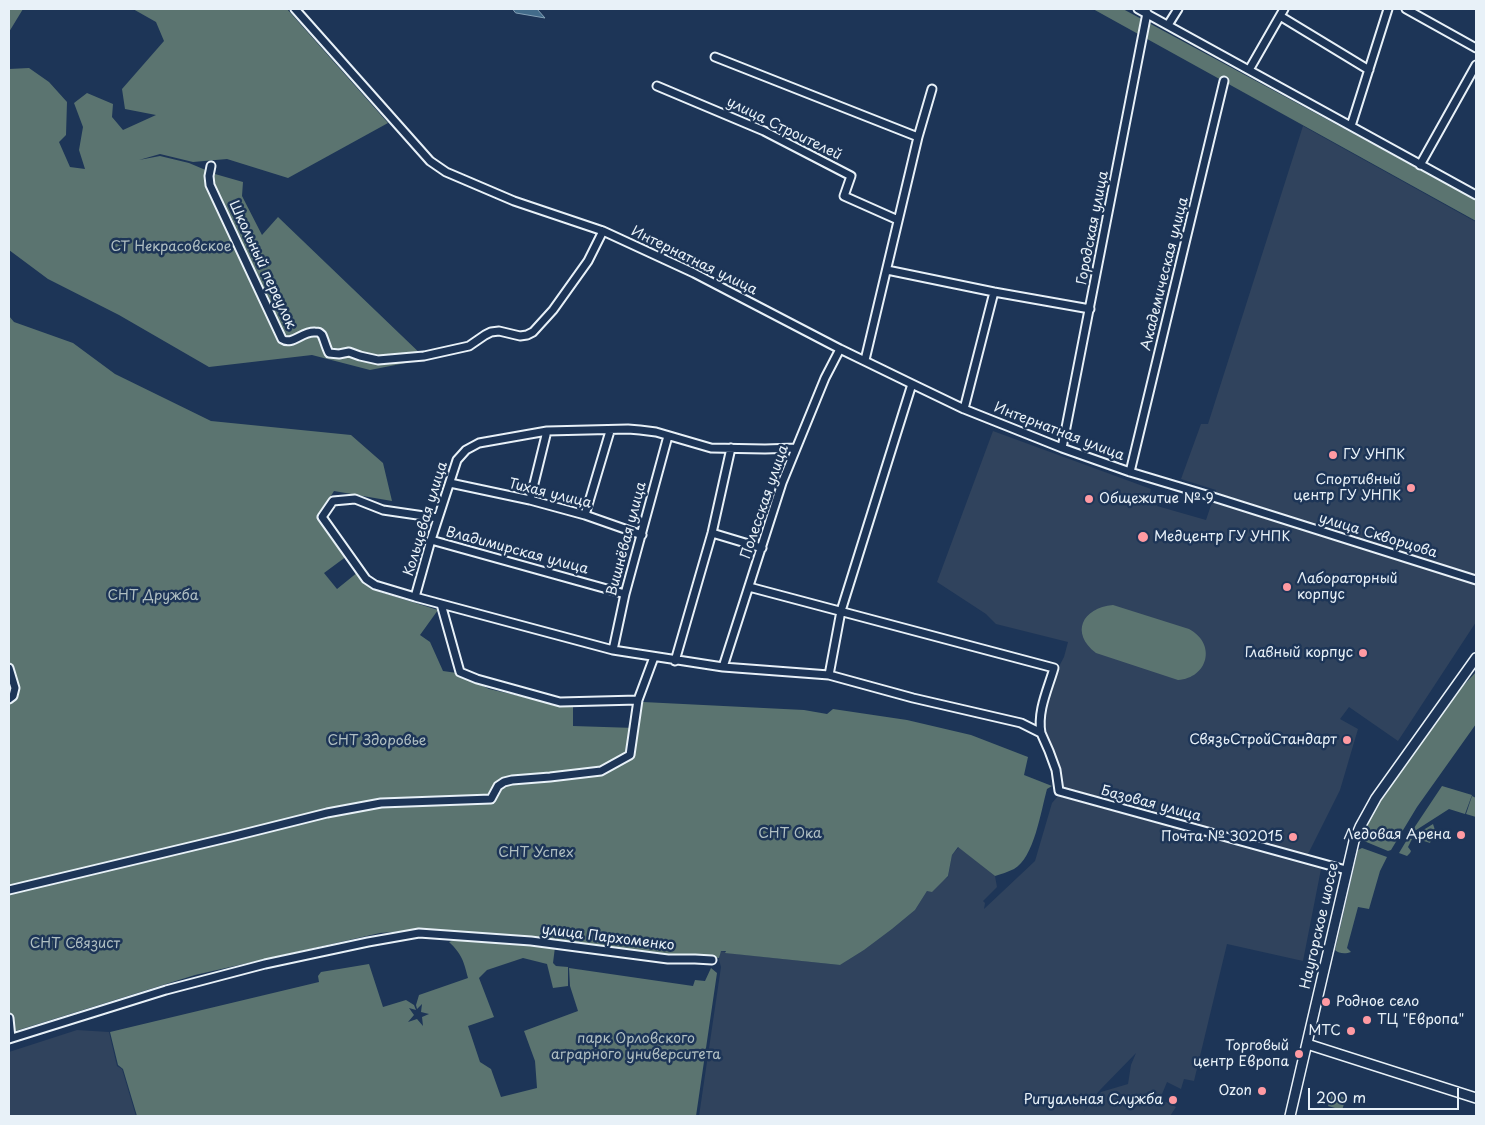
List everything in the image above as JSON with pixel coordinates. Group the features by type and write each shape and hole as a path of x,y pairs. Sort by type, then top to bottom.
{"main road":[{"name":"Наугорское шоссе","path":"1290,1116 1354,841 1368,811 1476,658"},
{"path":"1307,1044 1476,1098"}],"street":[{"name":"Интернатная улица","path":"295,9 438,168 514,201 603,231 694,273 840,349 964,409 1062,448 1130,472"},
{"path":"1138,9 1476,196"},
{"path":"1168,25 1178,9"},
{"path":"1351,126 1388,9"},
{"path":"1406,9 1476,48"},
{"path":"1249,70 1282,12 1369,70"},
{"name":"Городская улица","path":"1062,448 1147,14"},
{"path":"715,56 918,137"},
{"path":"1420,165 1476,64"},
{"name":"Академическая улица","path":"1130,472 1224,81"},
{"name":"улица Строителей","path":"657,86 764,131 851,176 844,196 898,220"},
{"path":"865,360 918,137 932,89"},
{"name":"Школьный переулок","path":"210,166 210,185 282,339 290,342 308,332 319,332 329,353 339,354 348,352 378,360 424,356 469,346 491,332 499,331 520,336 527,335 533,332 553,310 588,261 603,231"},
{"path":"887,270 1090,309"},
{"path":"964,409 994,292"},
{"name":"Полесская улица","path":"723,667 782,483 825,378 840,349"},
{"path":"830,675 841,611 912,384"},
{"name":"Кольцевая улица","path":"796,448 711,448 640,430 547,431 479,442 461,454 457,460 415,597 613,650 723,667 830,675 912,698 1021,723 1041,733"},
{"path":"530,500 547,431"},
{"path":"586,515 610,431"},
{"name":"Вишнёвая улица","path":"613,650 625,594 668,436"},
{"path":"675,660 712,533 731,448"},
{"name":"улица Скворцова","path":"1130,472 1476,580"},
{"name":"Тихая улица","path":"450,483 530,500 586,515 642,535"},
{"path":"415,597 375,585 366,579 322,517 333,500 355,499 383,510 438,518"},
{"path":"712,533 762,548"},
{"name":"Владимирская улица","path":"431,540 625,594"},
{"path":"749,587 1054,668 1041,710 1039,722 1041,733"},
{"path":"441,604 460,672 477,679 560,702 638,700"},
{"path":"9,890 327,813 383,802 491,799 498,786 504,782 601,771 630,755 638,700 654,657"},
{"path":"9,668 15,688 13,696 9,699"},
{"name":"Базовая улица","path":"1041,733 1056,770 1059,791 1346,870"},
{"name":"улица Пархоменко","path":"10,1038 166,990 265,964 419,933 531,941 668,959 695,958 712,960"},
{"path":"9,1018 10,1038"}],"shaded area":[{"path":"513,9 537,9 545,18 516,13"},
{"name":"ГУ УНПК","path":"1303,126 1476,222 1476,622 1398,741 1349,707 1340,719 1358,729 1340,790 1308,854 1064,788 1053,751 1041,721 1055,674 1064,657 1068,642 996,624 986,614 937,582 993,431 1151,489 1149,499 1158,503 1157,506 1206,520 1216,490 1181,479 1201,424 1208,424"},
{"path":"1058,796 1321,869 1303,961 1227,944 1194,1081 1184,1079 1181,1089 1167,1082 1160,1099 1176,1107 1170,1116 699,1116 721,967 719,960 720,951 840,965 864,950 915,910 927,891 948,877 952,855 959,847 995,876 997,887 983,901 985,903 984,909 1035,861 1052,803","holes":["1136,1053 1131,1065 1128,1084 1101,1092 1083,1112 1099,1091"]},
{"path":"77,1030 109,1032 117,1066 122,1069 136,1116 9,1116 9,1052"}],"green space":[{"path":"9,9 23,9 9,32"},
{"name":"СТ Некрасовское","path":"133,9 287,9 388,123 288,178 227,159 193,162 160,154 139,160 160,156 189,163 215,174 243,182 242,196 262,235 278,217 426,359 370,370 312,355 209,367 119,315 48,279 9,250 9,69 29,68 49,82 67,102 66,135 59,142 70,167 85,169 79,150 83,127 74,103 87,93 113,104 112,117 123,130 156,115 125,109 122,89 164,41 156,22"},
{"path":"1093,9 1123,9 1476,200 1476,221"},
{"path":"9,316 14,322 73,343 115,374 211,421 351,435 383,463 392,501 334,491 319,515 347,556 324,573 337,589 358,572 365,581 380,592 438,610 420,635 430,642 443,671 457,673 489,689 559,705 573,705 573,726 635,728 643,702 804,710 827,714 833,709 907,720 971,735 1028,757 1024,775 1052,786 1047,789 1036,833 1027,855 1014,869 995,876 958,847 952,855 948,876 932,892 927,891 915,910 864,950 840,965 725,953 726,951 721,951 719,958 663,955 521,937 431,929 380,933 195,975 9,1033"},
{"path":"1113,605 1189,629 1198,635 1206,651 1202,667 1188,678 1178,680 1096,653 1083,637 1083,623 1087,616 1094,611"},
{"path":"1476,672 1476,724 1417,807 1391,850 1388,851 1364,841 1362,835 1374,810 1460,689"},
{"path":"1442,786 1472,795 1465,814 1449,809 1410,834"},
{"path":"1472,796 1476,798 1476,817 1466,814"},
{"path":"1433,824 1435,830 1430,843 1412,837"},
{"path":"1408,838 1412,839 1408,847 1411,851 1407,856 1399,853"},
{"path":"1362,848 1387,857 1380,871 1369,909 1358,907 1347,948 1351,952 1341,953 1335,950 1358,850"},
{"name":"парк Орловского аграрного университета","path":"454,940 555,947 553,963 556,966 568,967 568,986 553,988 547,964 523,958 487,970 479,978 494,1017 468,1026 480,1062 491,1069 501,1097 537,1088 535,1061 524,1031 578,1011 570,986 569,968 693,986 695,980 705,981 711,968 717,973 696,1116 137,1116 123,1069 118,1065 110,1032 319,982 318,976 321,972 369,964 383,1007 406,1000 414,1005 416,1010 409,1008 414,1015 408,1022 417,1019 423,1026 422,1017 429,1014 421,1012 422,1004 417,1009 416,1005 419,995 468,978 462,959 449,942"},
{"path":"1332,1094 1346,1098 1342,1110 1328,1106"}],"place":[{"name":"ГУ УНПК","path":"1333,455"},
{"name":"Спортивный центр ГУ УНПК","path":"1411,488"},
{"name":"Общежитие № 9","path":"1089,499"},
{"name":"Медцентр ГУ УНПК","path":"1143,537"},
{"name":"Лабораторный корпус","path":"1287,587"},
{"name":"Главный корпус","path":"1363,653"},
{"name":"СвязьСтройСтандарт","path":"1347,740"},
{"name":"Ледовая Арена","path":"1461,835"},
{"name":"Почта № 302015","path":"1293,837"},
{"name":"Родное село","path":"1326,1002"},
{"name":"ТЦ \"Европа\"","path":"1367,1020"},
{"name":"МТС","path":"1351,1031"},
{"name":"Торговый центр Европа","path":"1299,1054"},
{"name":"Ozon","path":"1262,1091"},
{"name":"Ритуальная Служба","path":"1173,1100"}],"park label":[{"name":"СНТ Дружба","path":"153,596"},
{"name":"СНТ Здоровье","path":"377,741"},
{"name":"СНТ Ока","path":"790,834"},
{"name":"СНТ Успех","path":"536,853"},
{"name":"СНТ Связист","path":"75,944"}]}
